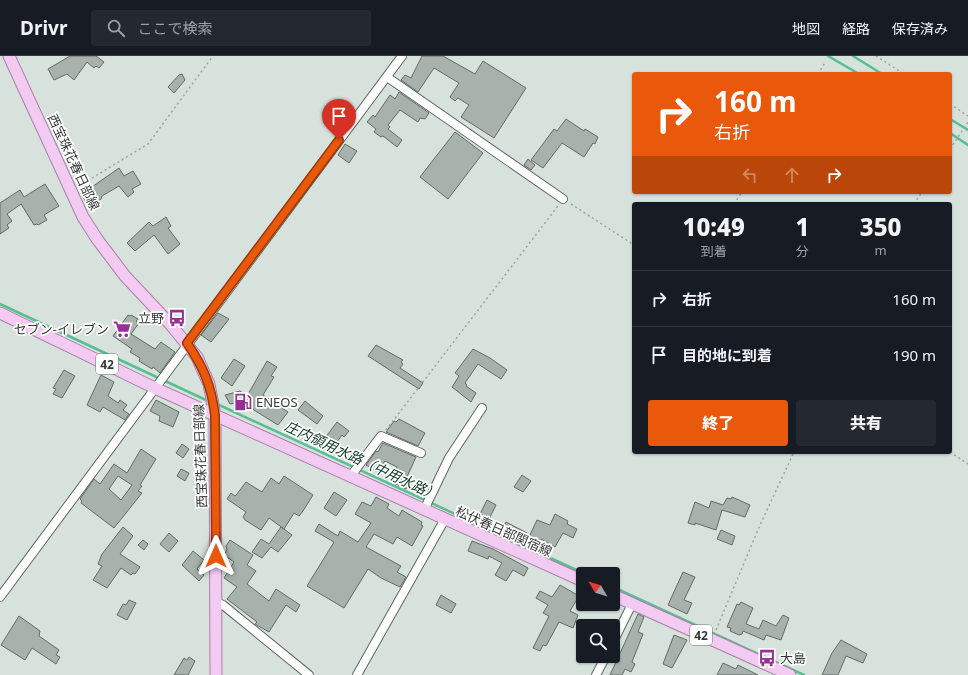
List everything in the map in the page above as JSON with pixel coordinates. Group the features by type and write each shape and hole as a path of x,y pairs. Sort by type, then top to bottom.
{"main road":[{"name":"西宝珠花春日部線","path":"9,56 71,192 97,239 112,260 187,343 205,371 212,394 215,415 216,675"},
{"name":"松伏春日部関宿線","path":"0,313 156,388 576,578"},
{"name":"42","path":"620,598 790,675"}],"street":[{"path":"0,597 156,388 187,343 402,56"},
{"path":"387,77 563,199"},
{"path":"424,510 449,458 482,408"},
{"path":"350,477 381,436 422,453"},
{"path":"357,675 445,519"},
{"path":"216,602 223,605 309,675"},
{"path":"620,628 632,604"},
{"path":"596,675 602,663"}],"path":[{"path":"71,192 148,144 213,56"},
{"path":"876,56 901,72"},
{"path":"819,72 826,62"},
{"path":"952,105 968,116"},
{"path":"952,146 968,122"},
{"path":"381,436 563,199 632,244"},
{"path":"952,453 968,464"},
{"path":"712,640 760,525 793,454"}],"building":[{"path":"70,56 96,56 104,62 99,68 96,66 94,68 87,62 74,80 67,74 54,80 48,69"},
{"path":"422,56 443,56 475,74 483,61 526,88 494,138 461,117 469,105 458,98 455,101 450,97 459,83 434,68 418,92 401,80 405,75 411,78"},
{"path":"182,74 185,80 174,93 168,87 179,75"},
{"path":"399,92 429,113 425,119 420,118 418,122 400,110 388,125 390,127 388,129 402,140 397,147 383,136 381,137 374,132 376,129 367,122 373,115 375,117 390,95 395,99"},
{"path":"566,119 584,131 585,129 598,137 595,144 593,143 584,157 562,143 543,168 531,160 554,129 557,131"},
{"path":"455,132 483,153 448,199 420,177"},
{"path":"345,144 357,151 349,163 338,155"},
{"path":"528,159 535,165 531,170 524,165"},
{"path":"119,168 124,176 133,171 141,184 132,189 134,192 128,197 119,186 102,196 101,199 88,207 82,194"},
{"path":"45,184 59,206 44,215 47,220 38,225 34,225 21,204 7,214 12,221 7,225 9,228 0,234 0,203 20,190 24,197"},
{"path":"166,217 171,226 168,228 180,244 168,254 154,235 135,251 127,243 149,222 153,226"},
{"path":"218,313 229,319 211,342 201,335"},
{"path":"128,315 138,319 136,321 139,323 131,334 155,349 161,342 175,352 160,373 153,367 152,369 139,361 140,358 130,352 132,349 113,336"},
{"path":"376,345 403,360 401,362 403,364 400,368 423,383 419,389 368,356"},
{"path":"473,349 490,358 507,370 501,379 478,364 465,383 467,385 466,386 476,393 471,402 452,387 459,376 455,373"},
{"path":"234,359 245,366 232,386 221,378"},
{"path":"267,361 277,367 271,376 274,377 263,395 288,412 278,425 241,402 230,404 225,395 240,391 247,396"},
{"path":"64,370 75,376 62,398 53,394 56,389 53,388"},
{"path":"101,375 114,382 108,396 118,403 120,400 127,405 123,410 129,414 125,420 103,407 100,412 87,405"},
{"path":"156,400 179,412 173,427 159,421 160,416 150,411"},
{"path":"305,401 323,416 317,424 298,410"},
{"path":"399,419 425,433 418,446 386,432 394,421 396,422"},
{"path":"337,422 349,431 344,437 342,435 334,446 325,438"},
{"path":"383,443 416,457 406,479 410,481 406,489 390,481 397,467 385,461 377,472 366,465 376,451 378,452"},
{"path":"182,444 189,449 183,458 176,453"},
{"path":"141,449 156,459 140,485 142,486 138,491 142,493 114,528 81,503 82,501 80,499 94,479 100,484 114,464 127,473","holes":["118,476 132,485 121,500 109,489"]},
{"path":"181,469 189,473 185,481 177,476"},
{"path":"522,475 531,481 523,492 514,487"},
{"path":"284,476 313,495 299,516 294,513 284,529 269,518 261,530 245,520 243,517 246,512 227,499 231,493 235,496 246,482 262,492 271,478 279,484"},
{"path":"334,492 347,500 336,516 324,508"},
{"path":"376,497 389,504 387,508 399,516 402,510 422,522 421,525 423,526 412,546 397,537 393,544 374,534 366,547 401,566 397,572 406,577 400,587 381,578 368,569 344,608 307,586 334,542 315,531 319,524 338,536 340,531 358,542 371,523 355,514 362,502 371,506"},
{"path":"732,497 750,505 745,517 722,510 716,530 695,523 695,525 688,523 695,502 709,508 711,501 723,505 727,498 731,499"},
{"path":"487,500 496,505 489,519 480,514"},
{"path":"555,514 568,521 567,524 577,529 573,538 563,533 555,547 541,539 539,545 528,539 537,520 550,525"},
{"path":"506,522 527,533 524,540 502,530"},
{"path":"123,527 133,536 120,554 140,567 135,574 133,573 131,575 121,568 107,588 93,580 102,566 98,564 102,554"},
{"path":"281,527 292,535 278,552 271,547 262,558 252,552 261,539 269,544"},
{"path":"721,530 735,536 732,545 717,539"},
{"path":"169,533 178,541 169,552 160,544"},
{"path":"143,540 148,544 144,550 138,545"},
{"path":"230,540 253,555 247,565 256,571 247,584 269,601 276,589 300,605 296,612 286,605 269,632 255,624 257,622 227,599 237,587 224,578 234,562 224,555 227,550 226,546"},
{"path":"472,541 493,549 528,568 524,576 513,570 506,581 495,575 502,563 489,556 488,559 468,551"},
{"path":"193,551 204,560 197,569 204,575 199,581 182,565"},
{"path":"683,572 695,577 684,600 692,603 687,614 668,605"},
{"path":"560,585 576,594 576,601 570,611 578,615 573,628 559,622 546,646 543,645 540,651 533,648 549,616 543,613 548,605 536,598 540,591 552,597"},
{"path":"441,595 456,604 451,613 436,605"},
{"path":"129,600 136,603 127,620 117,615 123,604 126,605"},
{"path":"741,602 753,608 746,624 759,629 763,620 776,626 783,615 789,618 781,640 766,635 764,640 743,631 742,634 739,635 730,631 731,628 727,627 737,604 739,605"},
{"path":"638,614 644,617 638,632 643,634 632,662 635,664 631,672 625,669 622,675 610,675 616,663 620,663 620,653"},
{"path":"19,616 40,631 39,636 59,650 56,655 60,657 56,664 32,648 25,660 1,645"},
{"path":"674,635 687,640 672,668 663,664"},
{"path":"841,640 867,654 863,663 846,656 838,675 822,675 832,653"},
{"path":"189,657 195,661 188,675 174,675 184,658 187,660"},
{"path":"723,663 736,669 738,665 758,675 717,675"}],"waterway":[{"path":"828,56 856,72"},
{"path":"853,56 879,72"},
{"path":"952,120 968,130"},
{"path":"952,134 968,145"},
{"name":"庄内領用水路（中用水路）","path":"0,304 208,401"},
{"name":"庄内領用水路（中用水路）","path":"217,404 576,570"},
{"name":"庄内領用水路（中用水路）","path":"620,590 804,675"}],"place":[{"name":"立野","path":"177,318"},
{"name":"セブン-イレブン","path":"122,329"},
{"name":"ENEOS","path":"243,402"},
{"name":"大島","path":"767,658"}],"route":[{"path":"216,556 215,415 212,394 205,371 187,343 339,140"}]}
